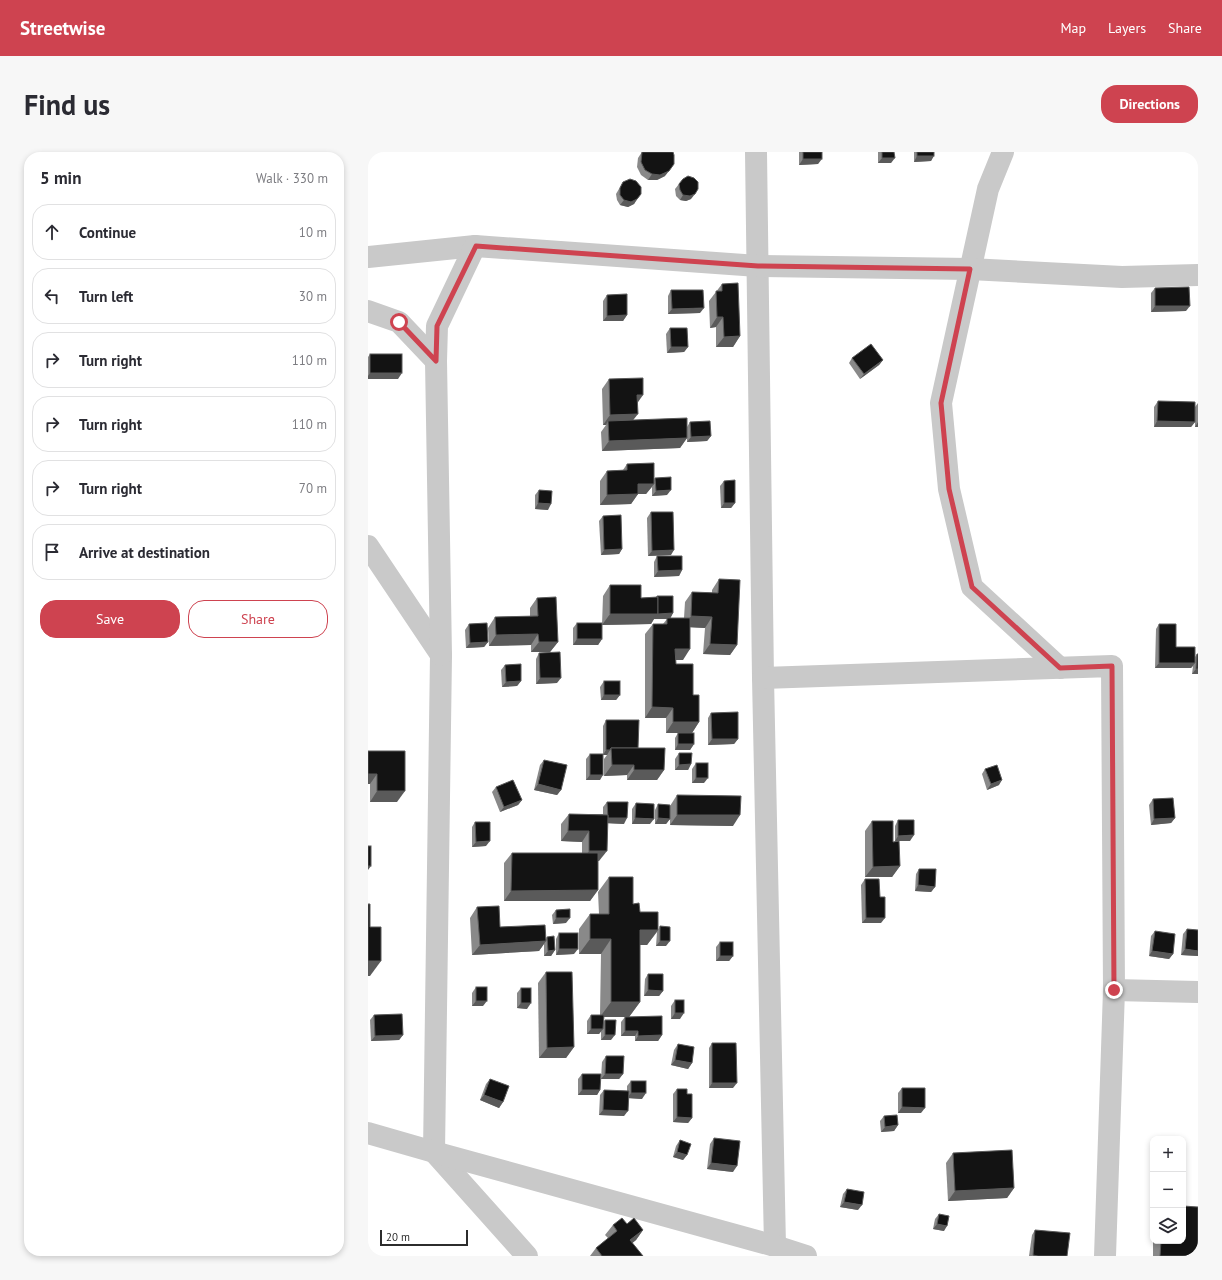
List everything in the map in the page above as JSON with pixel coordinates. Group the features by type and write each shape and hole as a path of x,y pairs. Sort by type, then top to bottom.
{"street":[{"path":"756,152 763,678 775,1246"},
{"path":"1003,152 988,189 941,403 949,489 972,587 1060,668"},
{"path":"476,246 437,326 436,361 441,655 434,1152 527,1256"},
{"path":"368,258 476,246 758,266 970,269 1122,277 1198,276"},
{"path":"368,311 399,322 436,361"},
{"path":"368,546 441,655"},
{"path":"763,678 1112,666 1114,990 1105,1256"},
{"path":"1114,990 1198,992"},
{"path":"368,1133 775,1246 806,1256"}],"building":[{"path":"642,152 673,152 674,164 669,171 660,175 652,174 645,170 641,162"},
{"path":"803,152 822,152 822,159 803,159"},
{"path":"882,152 894,152 895,158 882,158"},
{"path":"917,152 934,152 934,156 917,156"},
{"path":"688,176 694,178 698,182 698,189 695,194 690,196 683,195 679,184"},
{"path":"630,179 636,181 641,187 641,194 637,199 631,202 624,200 620,195 620,188 623,182"},
{"path":"738,283 740,336 724,337 723,317 717,317 716,291 722,291 722,284"},
{"path":"1189,287 1190,306 1155,306 1155,288"},
{"path":"671,290 703,290 704,308 672,309"},
{"path":"627,294 627,315 607,316 607,295"},
{"path":"670,328 687,328 688,347 671,347"},
{"path":"871,344 883,360 864,374 852,358"},
{"path":"370,354 402,354 402,373 370,373"},
{"path":"643,378 643,395 637,395 638,414 610,415 609,379"},
{"path":"1158,401 1195,402 1195,422 1157,421"},
{"path":"687,418 687,438 609,441 608,421"},
{"path":"710,421 711,436 691,437 690,422"},
{"path":"654,463 654,484 638,484 638,494 607,495 607,471 627,470 627,464"},
{"path":"671,477 671,490 656,491 655,478"},
{"path":"735,480 735,503 724,503 724,481"},
{"path":"539,490 552,491 551,504 538,503"},
{"path":"651,512 673,512 674,550 652,551"},
{"path":"621,515 622,549 604,550 603,516"},
{"path":"657,556 682,556 682,570 658,571"},
{"path":"719,579 740,580 737,645 710,644 712,617 691,616 692,592 718,593"},
{"path":"610,585 641,585 641,598 658,597 658,614 610,614"},
{"path":"657,596 673,596 673,613 658,614"},
{"path":"556,597 558,642 539,642 538,634 496,635 495,617 538,616 537,598"},
{"path":"667,618 690,618 690,649 675,649 676,664 693,664 693,695 699,695 699,722 673,722 673,708 652,707 653,624 667,624"},
{"path":"487,623 488,642 470,643 469,624"},
{"path":"577,623 602,623 602,639 577,639"},
{"path":"1159,624 1176,624 1176,647 1195,647 1195,663 1159,663"},
{"path":"560,652 561,678 540,678 539,653"},
{"path":"1197,654 1198,669 1196,669"},
{"path":"521,664 521,681 506,682 505,665"},
{"path":"604,681 620,681 620,695 604,695"},
{"path":"738,712 738,739 712,739 711,713"},
{"path":"606,720 639,720 638,748 611,748 610,750 606,750"},
{"path":"678,733 694,733 694,744 678,744"},
{"path":"611,748 665,748 664,770 634,770 634,765 612,765"},
{"path":"368,751 405,751 405,791 377,791 377,774 368,774"},
{"path":"679,753 692,753 691,764 679,765"},
{"path":"590,754 603,754 603,775 590,775"},
{"path":"544,760 567,765 561,790 538,784"},
{"path":"696,763 708,763 708,778 696,778"},
{"path":"997,765 1002,780 991,784 985,769"},
{"path":"513,780 522,800 504,807 496,787"},
{"path":"677,795 741,796 740,815 677,815"},
{"path":"1173,798 1175,818 1154,819 1153,799"},
{"path":"607,802 628,802 627,818 608,818"},
{"path":"636,803 654,804 654,819 635,818"},
{"path":"658,804 670,805 670,819 658,818"},
{"path":"569,814 608,815 607,851 589,851 589,831 568,831"},
{"path":"898,820 914,820 914,835 898,836"},
{"path":"872,821 893,821 893,842 899,841 900,866 873,867"},
{"path":"475,822 490,822 490,841 476,842"},
{"path":"368,846 371,846 371,866 368,866"},
{"path":"512,853 598,853 598,890 511,891"},
{"path":"919,869 936,869 935,887 918,885"},
{"path":"609,877 633,877 633,904 639,903 640,912 658,912 658,930 640,930 640,1002 611,1002 611,939 590,939 590,914 609,914"},
{"path":"865,879 879,879 880,897 885,897 885,918 866,918"},
{"path":"368,904 370,904 370,927 381,927 381,961 368,961"},
{"path":"499,906 500,927 545,925 546,941 480,945 477,907"},
{"path":"570,909 570,918 556,918 556,910"},
{"path":"660,926 670,927 670,941 660,941"},
{"path":"1187,929 1198,930 1198,951 1185,949"},
{"path":"1155,931 1175,934 1173,954 1152,951"},
{"path":"559,933 578,933 578,949 559,949"},
{"path":"554,936 555,950 548,951 547,937"},
{"path":"720,942 733,942 733,956 720,956"},
{"path":"546,972 572,972 574,1047 547,1048"},
{"path":"648,974 663,974 663,991 648,990"},
{"path":"476,987 487,987 487,1001 476,1001"},
{"path":"521,988 531,988 531,1003 521,1003"},
{"path":"675,1000 684,1000 684,1013 675,1013"},
{"path":"402,1014 403,1035 375,1036 374,1015"},
{"path":"591,1015 604,1015 603,1029 591,1029"},
{"path":"662,1016 662,1035 638,1036 638,1031 625,1031 625,1017"},
{"path":"605,1020 616,1020 615,1035 605,1035"},
{"path":"712,1043 736,1043 737,1083 712,1083"},
{"path":"678,1044 694,1047 692,1063 675,1060"},
{"path":"606,1056 624,1056 623,1074 605,1074"},
{"path":"582,1074 601,1074 600,1090 582,1090"},
{"path":"490,1079 509,1086 503,1102 484,1095"},
{"path":"631,1081 646,1081 646,1093 631,1093"},
{"path":"902,1088 925,1088 925,1108 902,1107"},
{"path":"677,1089 687,1089 687,1094 692,1094 692,1118 677,1117"},
{"path":"604,1090 629,1091 628,1111 603,1110"},
{"path":"897,1115 898,1125 885,1127 884,1116"},
{"path":"714,1138 740,1141 737,1166 711,1163"},
{"path":"680,1140 691,1144 687,1155 677,1152"},
{"path":"1012,1150 1014,1188 955,1191 953,1153"},
{"path":"847,1189 864,1192 862,1205 844,1202"},
{"path":"1186,1206 1198,1207 1198,1256 1160,1256 1161,1244 1186,1244"},
{"path":"939,1214 949,1216 947,1226 937,1224"},
{"path":"622,1218 627,1224 634,1218 643,1230 630,1240 643,1256 602,1256 596,1248 617,1231 613,1225"},
{"path":"1035,1230 1070,1233 1067,1256 1033,1255"}],"route":[{"path":"399,322 436,361 437,326 476,246 758,266 970,269 941,403 949,489 972,587 1060,668 1112,666 1114,990"}]}
